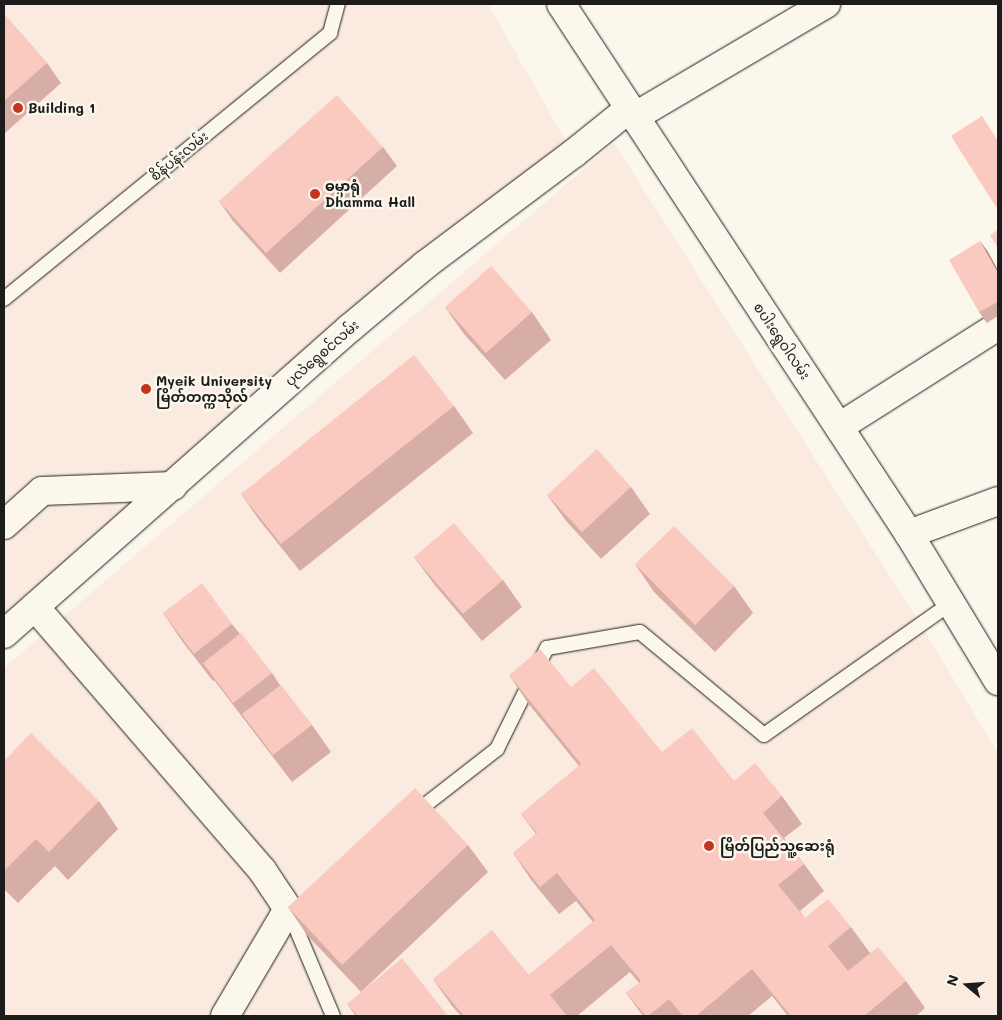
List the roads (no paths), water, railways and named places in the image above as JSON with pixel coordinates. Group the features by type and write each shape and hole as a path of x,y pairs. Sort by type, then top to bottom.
{"street":[{"name":"စပါးရွေဝါလမ်း","path":"561,4 909,534 998,680"},
{"name":"ပုလဲရွေစင်လမ်း","path":"4,634 350,328 425,265 573,154 632,113 826,4"},
{"path":"839,427 998,326"},
{"path":"4,525 42,491 173,486"},
{"path":"909,534 998,501"},
{"path":"35,606 262,870 295,904 225,1016"}],"lane":[{"name":"စိန်ပန်းလမ်း","path":"4,299 330,33 338,4"},
{"path":"403,822 497,749 546,648 640,632 764,735 951,603"},
{"path":"295,904 333,1016"}],"place":[{"name":"Building 1","path":"18,108"},
{"name":"ဓမ္မာရုံ Dhamma Hall","path":"315,194"},
{"name":"Myeik University မြိတ်တက္ကသိုလ်","path":"146,389"},
{"name":"မြိတ်ပြည်သူ့ဆေးရုံ","path":"709,846"}]}
